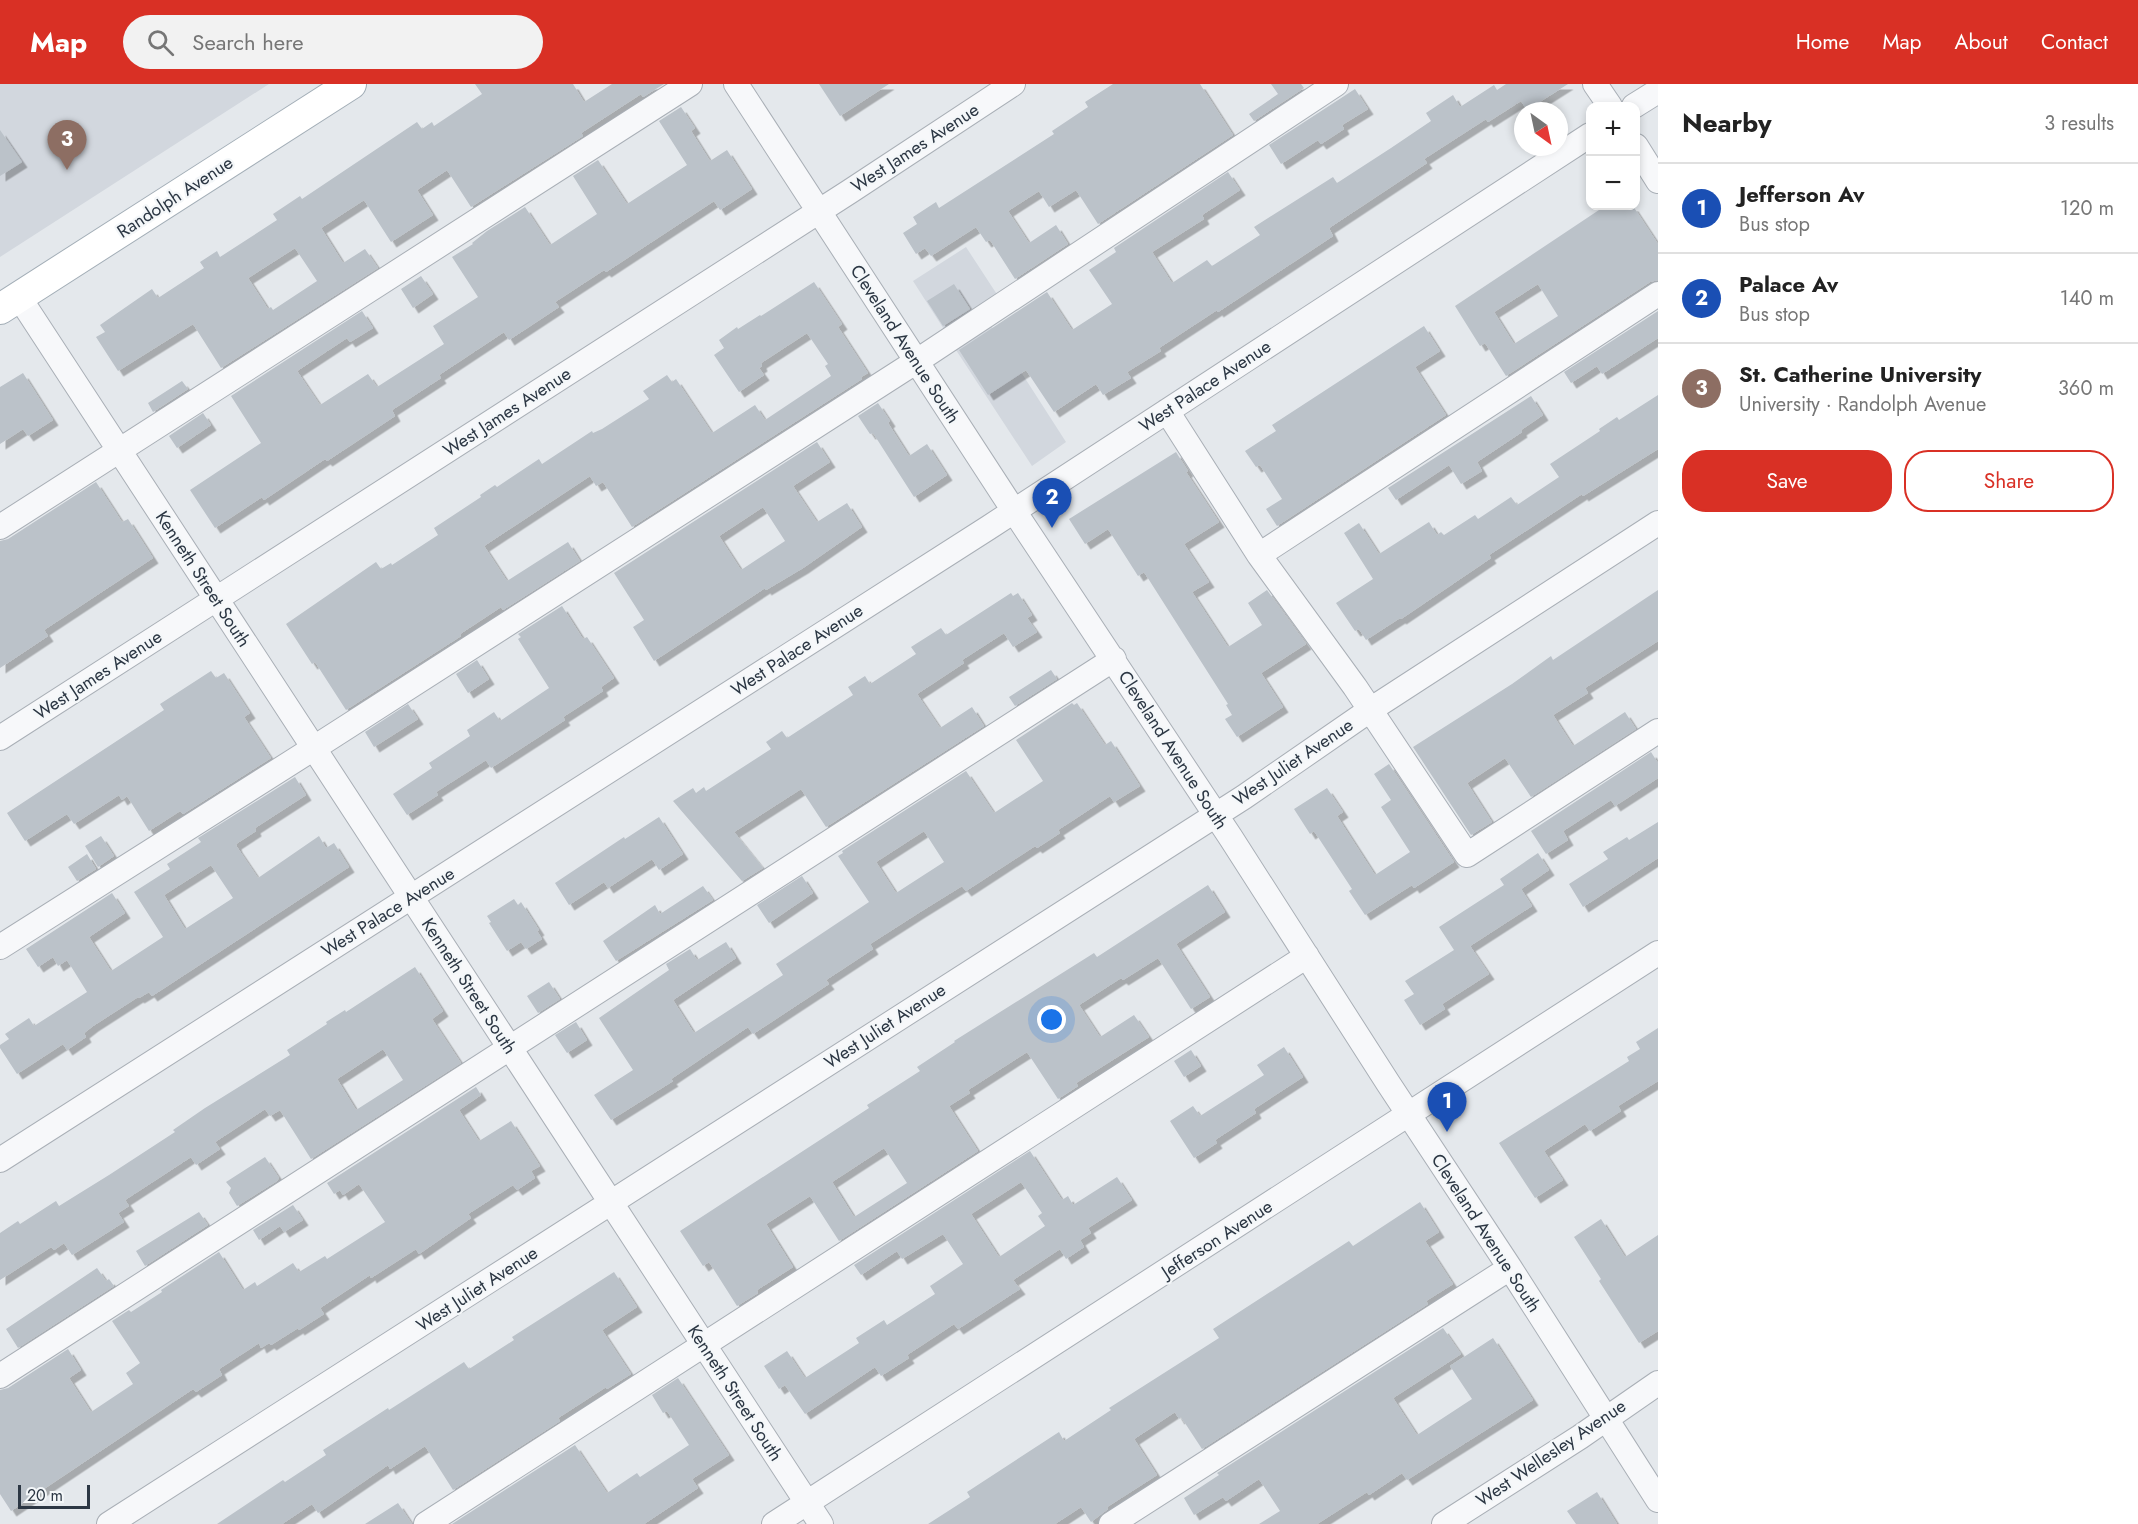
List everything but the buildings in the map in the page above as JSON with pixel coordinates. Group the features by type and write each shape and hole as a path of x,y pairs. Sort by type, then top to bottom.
{"main road":[{"name":"Randolph Avenue","path":"10,303 351,84"}],"street":[{"path":"0,527 690,84"},
{"name":"Cleveland Avenue South","path":"736,84 1014,512 1114,659 1215,814 1658,1500"},
{"name":"West James Avenue","path":"0,738 1013,84"},
{"path":"0,947 916,361 1336,84"},
{"path":"1596,84 1607,102"},
{"path":"1640,102 1658,91"},
{"name":"West Palace Avenue","path":"0,1160 1014,512 1586,138"},
{"path":"1640,154 1658,181"},
{"path":"1259,555 1658,294"},
{"name":"Kenneth Street South","path":"10,303 119,450 821,1524"},
{"path":"1167,411 1259,555 1370,710 1467,855 1658,731"},
{"name":"West Juliet Avenue","path":"109,1524 1215,814 1370,710 1658,523"},
{"path":"0,1376 1114,659"},
{"name":"Jefferson Avenue","path":"774,1524 1409,1116 1658,953"},
{"path":"426,1524 1307,957"},
{"path":"1111,1524 1510,1268"},
{"name":"West Wellesley Avenue","path":"1443,1524 1580,1437 1658,1383"}],"shaded area":[{"path":"0,84 269,84 0,257"},
{"path":"966,247 1000,299 947,334 913,281"},
{"path":"990,324 1066,442 1032,466 954,347"}],"place":[{"name":"St. Catherine University","path":"67,170"},
{"name":"Palace Av","path":"1052,528"},
{"name":"Jefferson Av","path":"1447,1132"}]}
